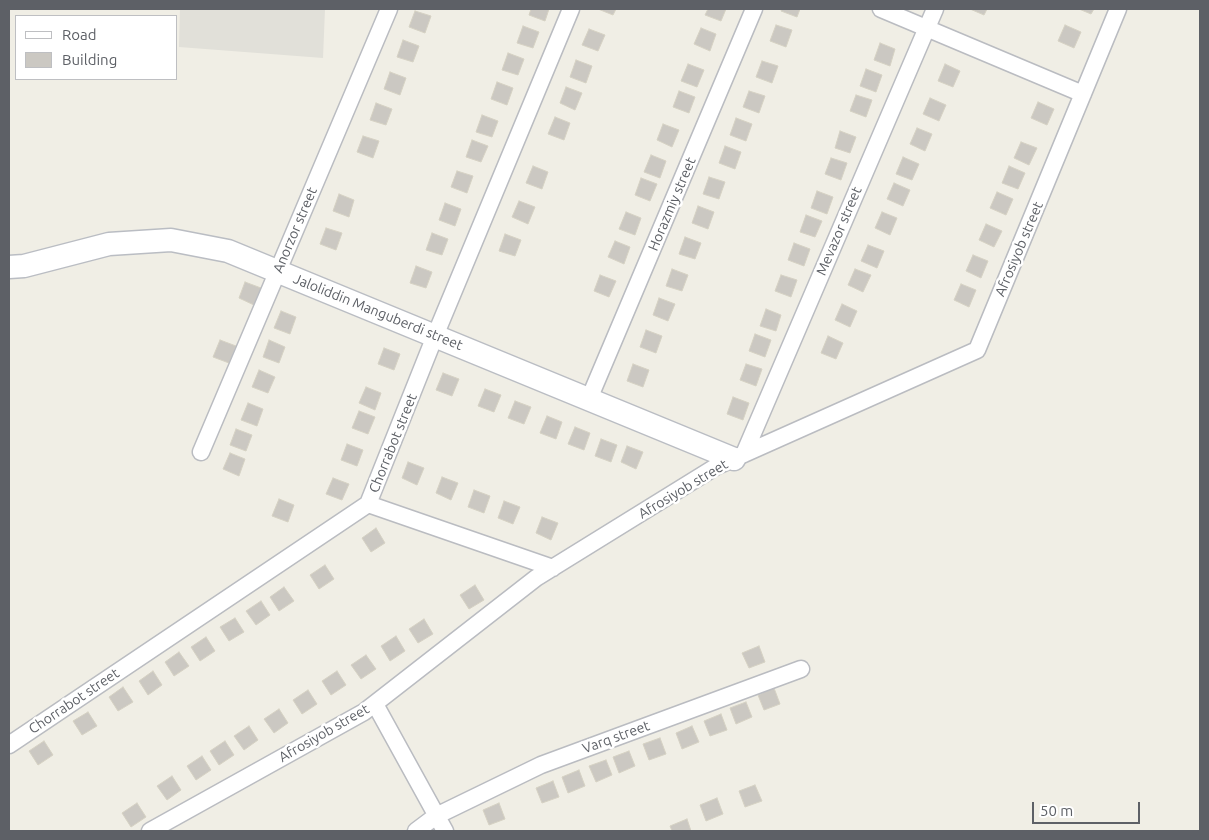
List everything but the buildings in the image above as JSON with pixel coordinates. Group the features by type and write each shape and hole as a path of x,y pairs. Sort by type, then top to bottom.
{"street":[{"name":"Anorzor street","path":"201,452 389,9"},
{"name":"Chorrabot street","path":"9,745 368,504 435,336 571,9"},
{"name":"Horazmiy street","path":"589,399 754,9"},
{"path":"881,9 1083,94"},
{"name":"Mevazor street","path":"739,456 935,9"},
{"name":"Afrosiyob street","path":"150,831 364,712 536,578 717,466 977,350 1118,9"},
{"name":"Jaloliddin Manguberdi street","path":"9,267 24,266 109,244 172,240 228,251 589,399 739,456"},
{"path":"368,504 553,568"},
{"name":"Varq street","path":"416,831 436,816 541,765 801,669"},
{"path":"375,704 445,831"}],"shaded area":[{"path":"180,9 325,9 323,58 179,47"}]}
